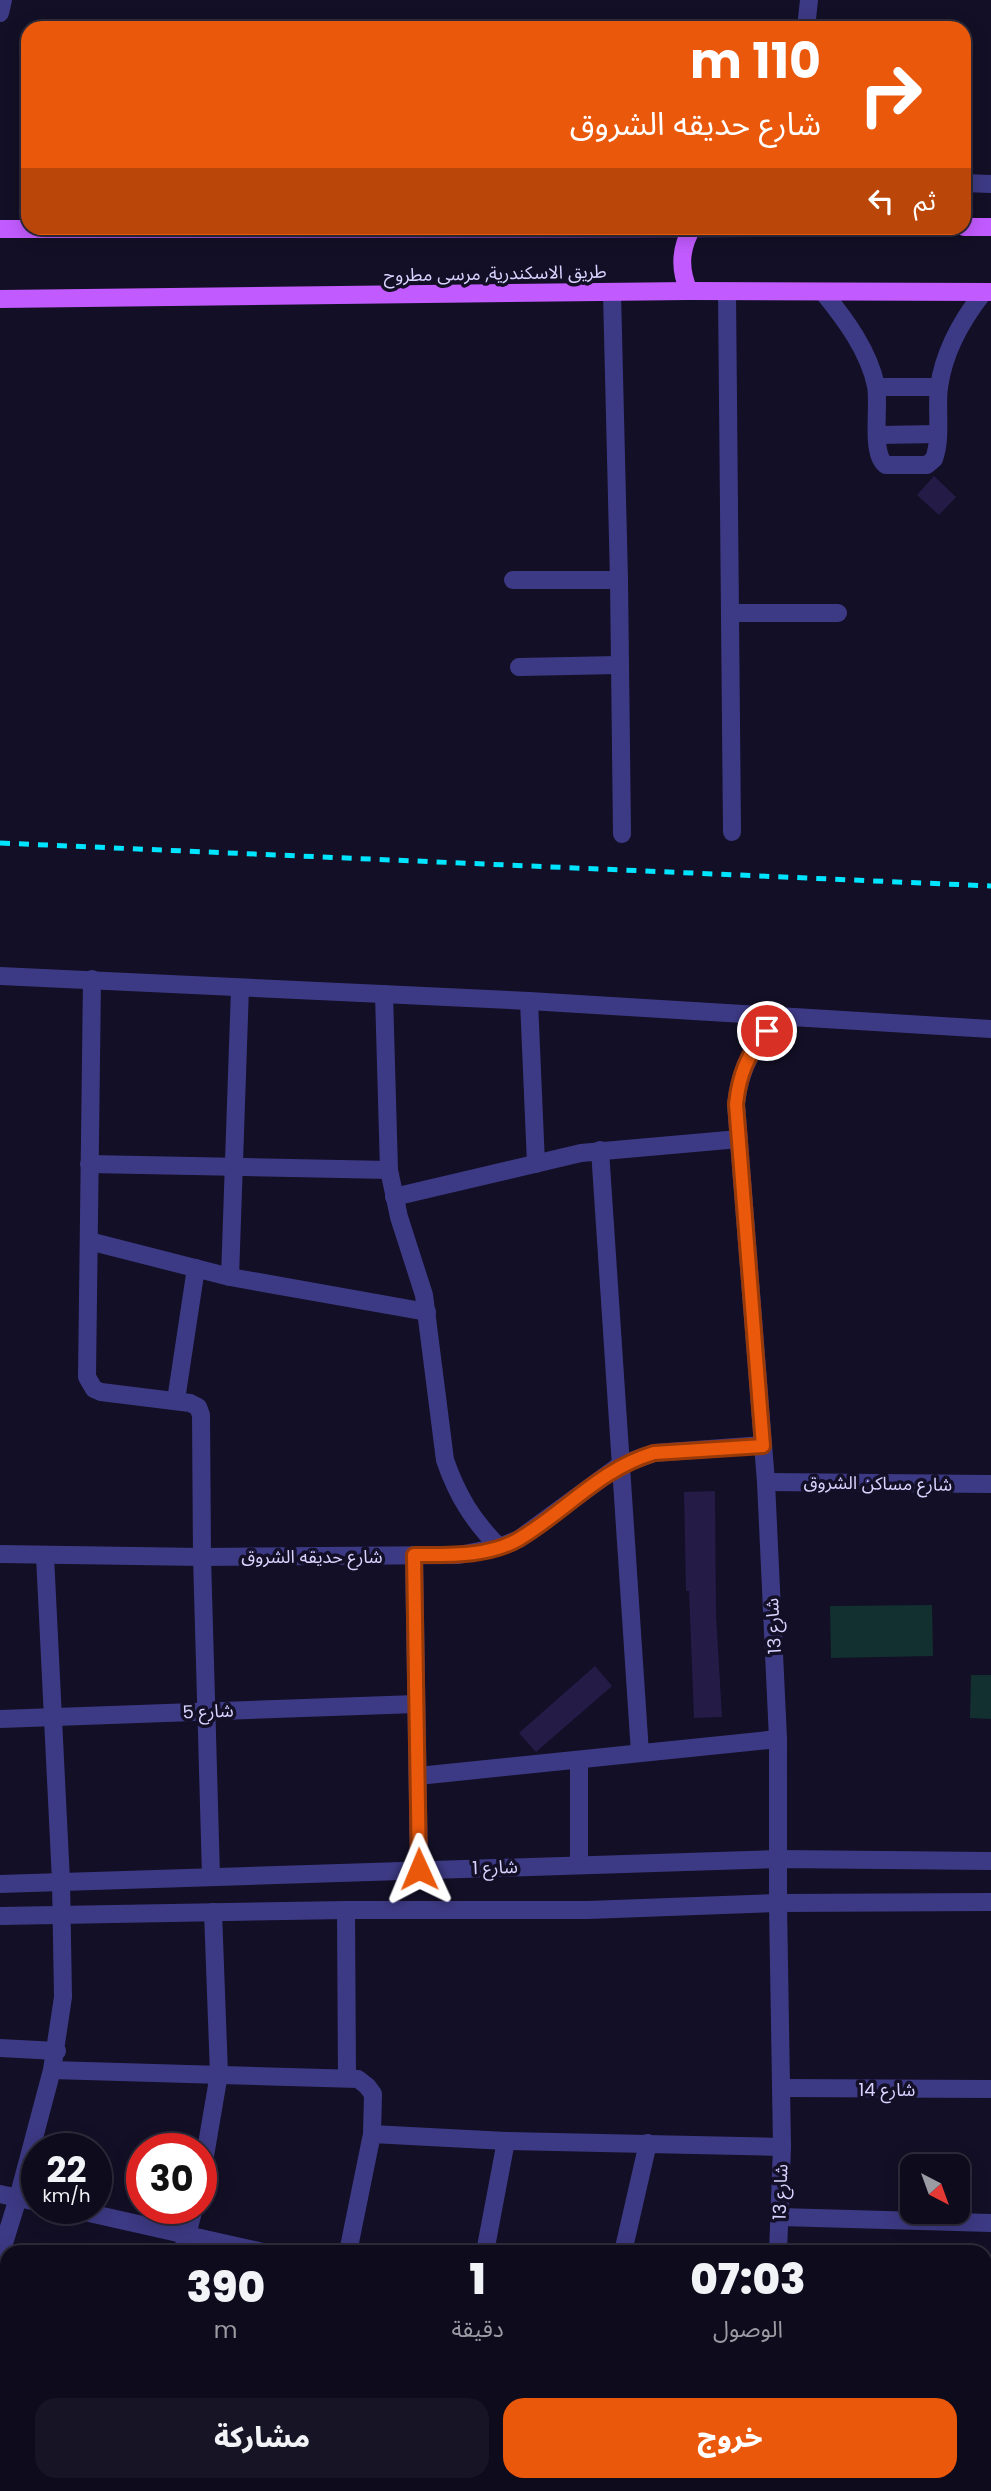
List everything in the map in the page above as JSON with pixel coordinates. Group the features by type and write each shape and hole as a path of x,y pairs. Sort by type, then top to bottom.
{"main road":[{"path":"971,227 991,227"},
{"path":"0,229 21,229"},
{"path":"688,235 682,270 689,292"},
{"name":"طريق الاسكندرية, مرسى مطروح","path":"0,299 689,292 987,292"}],"street":[{"path":"0,13 3,0"},
{"path":"807,21 809,0"},
{"path":"971,183 991,184"},
{"path":"727,292 732,832"},
{"path":"823,292 855,336 877,387 878,456 883,464 927,465 936,455 939,387 945,361 967,313 987,292"},
{"path":"612,293 622,834"},
{"path":"877,387 939,387"},
{"path":"878,435 938,434"},
{"path":"513,580 619,580"},
{"path":"730,614 838,613"},
{"path":"519,667 619,665"},
{"path":"0,976 529,1001 991,1029"},
{"path":"92,979 87,1377 94,1389 101,1392 190,1403 198,1407 201,1415 211,1876"},
{"path":"230,1277 240,988"},
{"path":"384,994 389,1170 394,1197 424,1295 444,1460 465,1508 499,1547"},
{"path":"529,1001 536,1164"},
{"name":"شارع 13","path":"778,2245 783,2088 778,1903 779,1739 766,1482 736,1104 744,1064 754,1046 783,1016"},
{"path":"394,1197 600,1150 739,1139"},
{"path":"600,1150 640,1753"},
{"path":"89,1164 389,1170"},
{"path":"89,1241 230,1277 427,1312"},
{"path":"176,1400 196,1268"},
{"name":"شارع حديقه الشروق","path":"0,1554 202,1557 459,1555 499,1547 519,1539 620,1465 654,1453 763,1446"},
{"name":"شارع مساكن الشروق","path":"766,1482 991,1484"},
{"path":"414,1555 419,1869"},
{"path":"3,2245 57,2051 63,1997 61,1881 45,1556"},
{"name":"شارع 5","path":"0,1719 416,1704"},
{"path":"418,1776 779,1739"},
{"path":"579,1759 579,1864"},
{"name":"شارع 1","path":"0,1884 778,1859 991,1861"},
{"path":"0,1916 346,1909 588,1910 778,1903 991,1902"},
{"path":"346,1909 347,2078"},
{"path":"209,2133 219,2074 213,1912"},
{"path":"0,2048 57,2051"},
{"path":"52,2070 358,2079 373,2094 372,2134 349,2245"},
{"name":"شارع 14","path":"783,2088 991,2089"},
{"path":"372,2134 506,2141 782,2147"},
{"path":"486,2245 506,2141"},
{"path":"626,2245 648,2143"},
{"path":"0,2194 21,2199"},
{"path":"780,2217 991,2222"},
{"path":"112,2221 185,2243 190,2224"}],"green space":[{"path":"932,1605 933,1656 831,1658 830,1606"},
{"path":"971,1675 991,1675 991,1719 970,1718"}],"building":[{"path":"934,476 956,497 939,515 917,495"},
{"path":"715,1491 716,1614 722,1717 694,1718 689,1591 686,1591 684,1492"},
{"path":"595,1666 612,1686 536,1752 519,1733"}],"railway":[{"path":"0,843 991,886"}],"route":[{"path":"419,1869 414,1555 479,1553 519,1539 620,1465 637,1458 654,1453 763,1446 736,1104 744,1064 767,1031"}]}
